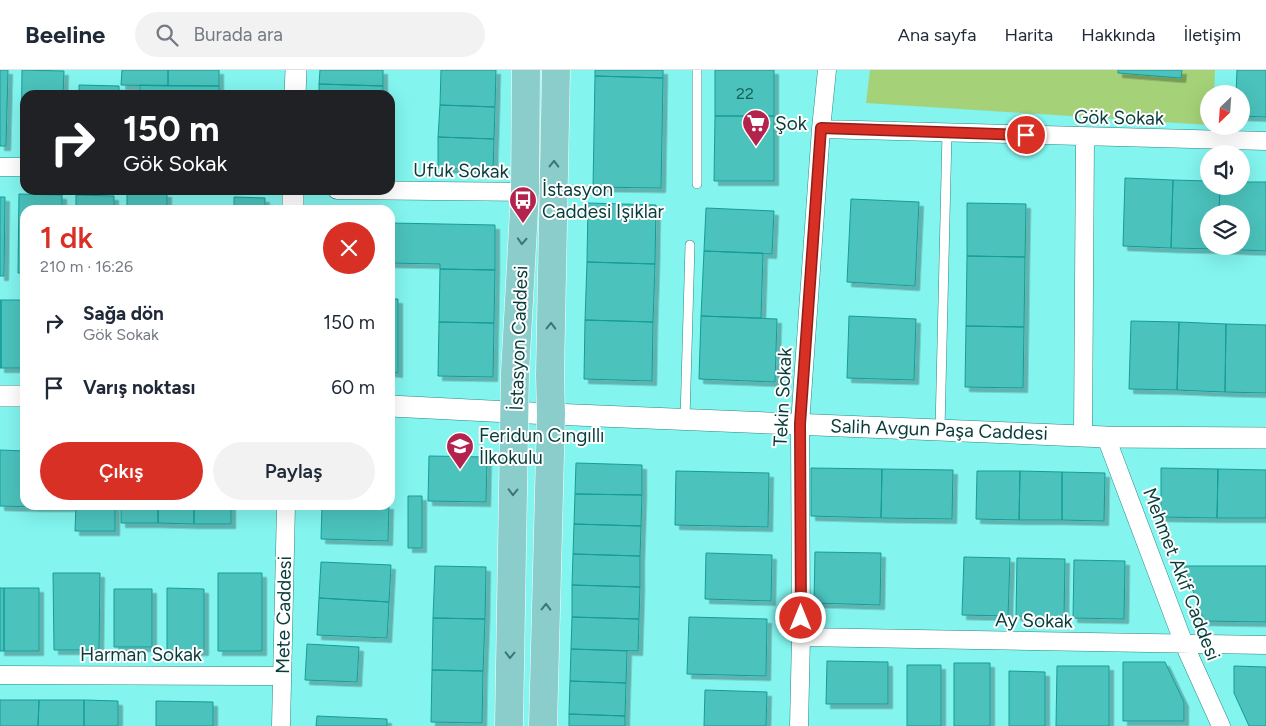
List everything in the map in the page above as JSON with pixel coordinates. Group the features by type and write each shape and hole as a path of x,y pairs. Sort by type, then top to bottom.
{"main road":[{"name":"İstasyon Caddesi","path":"509,726 515,373 525,192 526,70"},
{"name":"İstasyon Caddesi","path":"543,726 551,414 550,375 556,70"}],"street":[{"path":"295,90 296,70"},
{"name":"Tekin Sokak","path":"799,726 801,637 800,424 821,128 827,70"},
{"name":"Gök Sokak","path":"821,128 1266,142"},
{"path":"1083,435 1085,137"},
{"path":"0,167 20,167"},
{"name":"Ufuk Sokak","path":"395,191 525,192"},
{"path":"0,396 20,396"},
{"name":"Salih Avgun Paşa Caddesi","path":"395,406 940,430 1106,436 1266,438"},
{"name":"Mehmet Akif Caddesi","path":"1106,436 1184,644 1222,726"},
{"name":"Mete Caddesi","path":"282,726 286,510"},
{"name":"Ay Sokak","path":"801,637 1266,645"},
{"name":"Harman Sokak","path":"0,675 282,676"}],"lane":[{"path":"697,70 697,184"},
{"path":"940,430 947,133"},
{"path":"685,419 690,245"}],"green space":[{"path":"870,70 1215,70 1214,85 1200,85 1200,124 866,103"}],"building":[{"path":"0,70 8,70 6,146 0,146"},
{"path":"22,70 64,71 63,90 22,90"},
{"path":"122,70 168,70 168,86 121,85"},
{"path":"168,70 219,70 219,86 168,86"},
{"path":"320,70 383,70 383,86 319,84"},
{"path":"441,70 496,70 495,107 440,105"},
{"path":"595,70 663,70 663,78 595,76"},
{"path":"715,70 774,70 774,116 715,116"},
{"path":"1118,70 1182,70 1181,78 1118,73"},
{"path":"1237,70 1266,70 1266,117 1250,116 1250,85 1236,85"},
{"path":"595,76 663,78 661,188 593,187"},
{"path":"319,84 383,86 383,90 319,90"},
{"path":"79,85 119,86 119,90 79,90"},
{"path":"140,85 219,86 219,90 140,90"},
{"path":"440,105 495,107 494,139 438,137"},
{"path":"715,116 774,116 774,181 714,181"},
{"path":"438,137 494,139 493,170 438,168"},
{"path":"1125,178 1173,180 1171,248 1123,246"},
{"path":"1173,180 1200,181 1200,195 1220,195 1219,205 1200,205 1200,249 1171,248"},
{"path":"1250,182 1266,182 1266,251 1250,250 1250,205 1219,205 1220,195 1250,195"},
{"path":"19,194 62,195 62,205 20,205 20,273 18,273"},
{"path":"76,195 114,196 114,205 76,205"},
{"path":"127,195 167,195 167,205 127,205"},
{"path":"0,197 5,197 4,276 0,276"},
{"path":"234,197 265,198 265,205 234,205"},
{"path":"851,199 919,202 915,286 847,282"},
{"path":"588,203 656,205 655,264 587,262"},
{"path":"967,203 1026,204 1025,257 967,256"},
{"path":"706,208 774,211 772,254 704,251"},
{"path":"395,223 495,225 495,270 440,269 440,264 395,263"},
{"path":"704,251 763,253 761,318 701,316"},
{"path":"967,256 1025,257 1024,327 966,326"},
{"path":"587,262 655,264 653,322 585,320"},
{"path":"440,269 495,270 494,323 439,322"},
{"path":"395,299 398,299 398,373 395,373"},
{"path":"1,300 1,368 0,368"},
{"path":"1,300 20,300 20,368 1,368"},
{"path":"701,316 777,319 775,382 699,379"},
{"path":"849,316 916,319 914,380 847,378"},
{"path":"585,320 653,322 652,381 584,379"},
{"path":"1131,321 1179,322 1177,390 1129,389"},
{"path":"439,322 494,323 493,377 438,376"},
{"path":"1179,322 1226,324 1225,392 1177,390"},
{"path":"1226,324 1266,325 1266,393 1225,392"},
{"path":"966,326 1024,327 1023,388 965,387"},
{"path":"0,450 20,451 20,507 0,506"},
{"path":"429,456 487,457 486,502 428,501"},
{"path":"576,463 642,465 642,495 575,494"},
{"path":"811,468 882,469 881,518 811,516"},
{"path":"1161,468 1218,469 1217,518 1161,517"},
{"path":"882,469 953,470 952,519 881,518"},
{"path":"1218,469 1266,470 1266,518 1217,518"},
{"path":"676,471 769,473 768,527 675,525"},
{"path":"977,471 1020,471 1019,520 976,519"},
{"path":"1020,471 1062,472 1062,520 1019,520"},
{"path":"1062,472 1105,473 1104,521 1062,520"},
{"path":"575,494 642,495 641,526 574,524"},
{"path":"408,496 422,496 422,548 408,548"},
{"path":"76,510 115,510 115,531 75,531"},
{"path":"121,510 158,510 158,523 121,523"},
{"path":"158,510 194,510 194,524 158,523"},
{"path":"194,510 231,510 231,524 194,524"},
{"path":"322,510 389,510 388,541 321,539"},
{"path":"574,524 641,526 640,556 573,554"},
{"path":"815,552 881,553 880,605 814,603"},
{"path":"706,553 772,555 771,601 705,599"},
{"path":"573,554 640,556 640,587 572,585"},
{"path":"964,557 1010,558 1008,616 962,615"},
{"path":"1017,558 1065,559 1064,618 1016,616"},
{"path":"1074,560 1125,561 1124,619 1073,618"},
{"path":"321,562 391,565 389,602 319,598"},
{"path":"435,566 486,567 485,619 433,618"},
{"path":"1184,566 1266,566 1266,622 1204,621"},
{"path":"53,573 100,573 99,650 54,650"},
{"path":"218,573 262,573 262,651 218,651"},
{"path":"572,585 640,587 639,619 572,617"},
{"path":"0,588 4,588 4,651 0,651"},
{"path":"4,588 39,588 39,651 4,651"},
{"path":"167,588 204,589 204,651 167,651"},
{"path":"114,589 152,589 152,647 114,647"},
{"path":"319,598 389,602 387,638 317,635"},
{"path":"572,617 639,619 638,651 571,649"},
{"path":"689,617 767,619 766,676 687,674"},
{"path":"433,618 485,619 483,671 432,670"},
{"path":"307,644 359,647 357,682 305,680"},
{"path":"571,649 627,651 626,683 570,681"},
{"path":"827,661 888,662 888,704 826,704"},
{"path":"1123,662 1165,662 1184,702 1184,721 1123,721"},
{"path":"954,663 990,663 990,726 954,726"},
{"path":"907,665 941,665 941,726 907,726"},
{"path":"1057,666 1109,666 1109,726 1056,726"},
{"path":"1234,666 1266,667 1266,726 1249,726 1234,693"},
{"path":"432,670 483,671 482,723 431,722"},
{"path":"1009,671 1045,672 1045,726 1009,726"},
{"path":"570,681 626,683 625,716 569,714"},
{"path":"705,690 767,692 766,726 704,726"},
{"path":"0,700 39,700 38,726 0,726"},
{"path":"39,700 84,700 84,726 38,726"},
{"path":"84,700 118,701 118,726 84,726"},
{"path":"156,701 213,702 213,726 156,726"},
{"path":"569,714 625,716 625,726 569,726"},
{"path":"317,716 387,719 387,726 316,726"}],"place":[{"name":"Şok","path":"756,147"},
{"name":"İstasyon Caddesi Işıklar","path":"523,224"},
{"name":"Feridun Cıngıllı İlkokulu","path":"460,470"}],"route":[{"path":"801,618 800,424 821,128 1026,135"}]}
